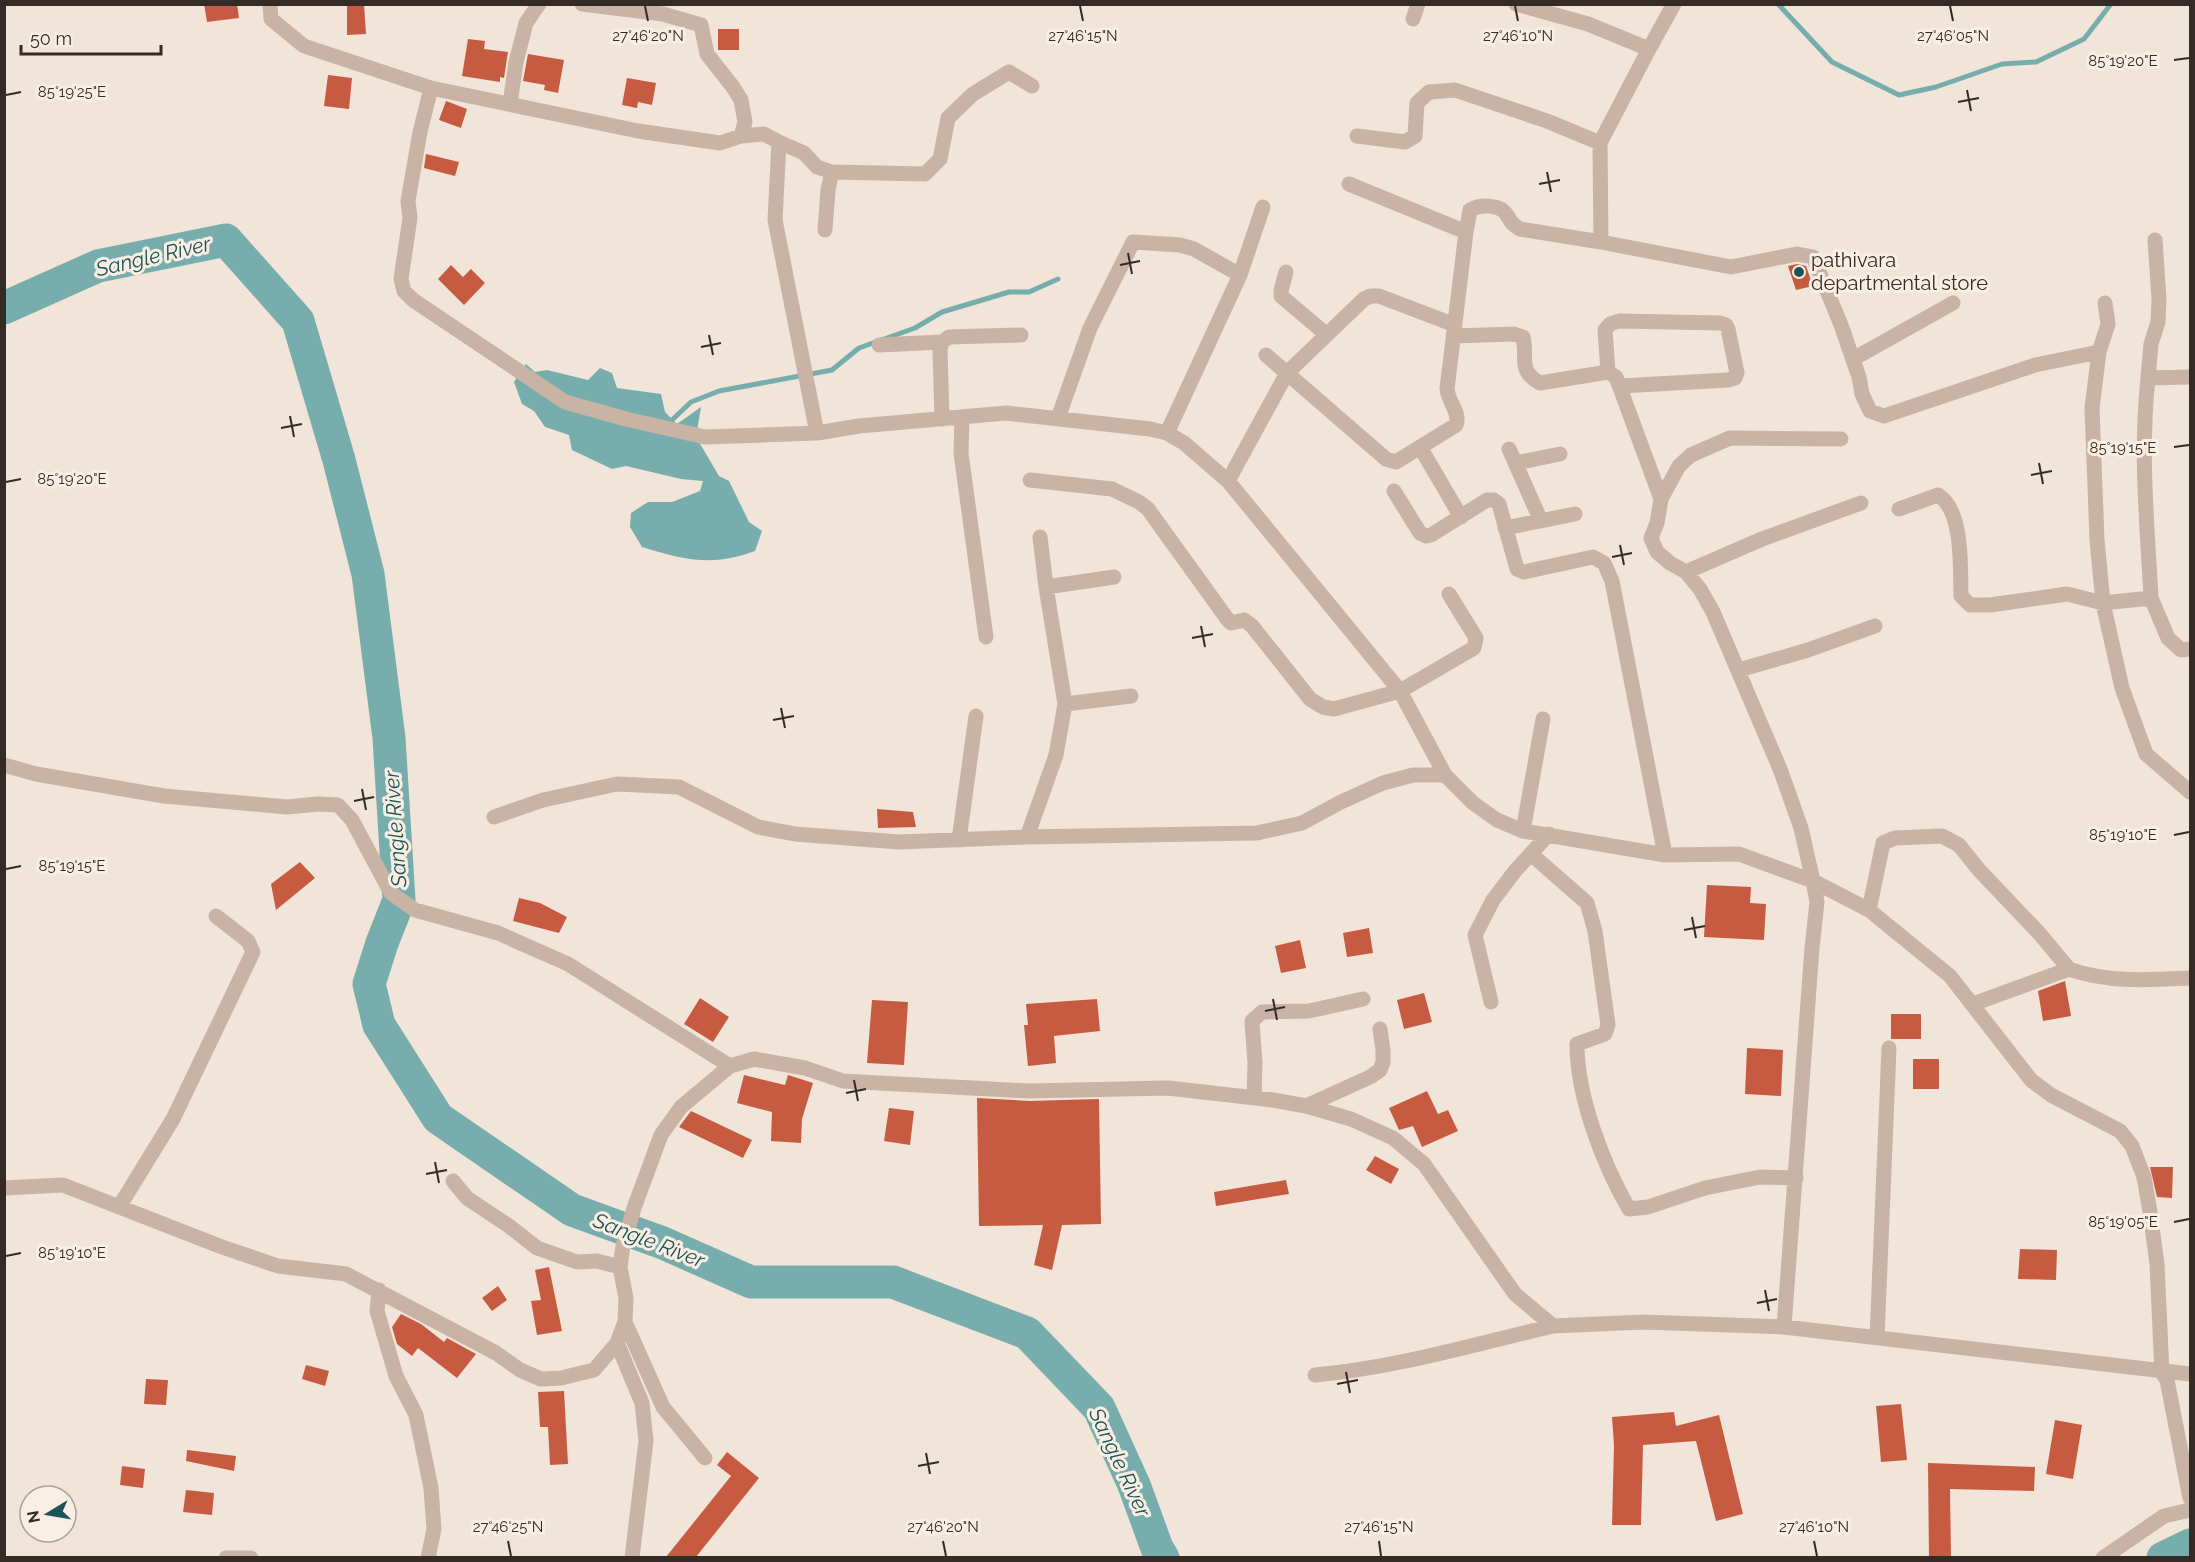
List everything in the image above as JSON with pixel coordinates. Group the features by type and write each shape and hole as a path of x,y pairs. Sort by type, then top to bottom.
{"street":[{"path":"270,4 271,19 304,46 431,88 638,131 708,142 720,143 741,136 764,134 804,153 817,167 832,171 925,174 940,159 948,118 973,94 1010,72 1032,86"},
{"path":"510,104 516,62 526,23 539,4"},
{"path":"582,4 663,14 701,25 707,54 734,87 741,100 745,122 741,136"},
{"path":"1516,4 1588,24 1648,49"},
{"path":"1601,242 1600,143 1648,49 1674,4"},
{"path":"431,88 420,132 408,201 410,218 401,279 404,291 413,300 565,402 672,431 705,437 817,433 859,426 1006,413 1150,429 1167,434 1184,443 1227,481 1400,691 1445,775 1497,820 1522,831 1665,855 1739,854 1813,881 1869,910 1950,976 2031,1080 2051,1095 2120,1131 2132,1146 2144,1178 2156,1254 2162,1373 2167,1380 2190,1498"},
{"path":"1357,136 1405,142 1414,136 1417,103 1429,92 1455,90 1547,121 1600,143"},
{"path":"779,142 775,220 817,433"},
{"path":"825,230 832,171"},
{"path":"1350,184 1466,232"},
{"path":"1266,356 1386,459 1396,462 1456,425 1457,413 1446,390 1470,210 1482,206 1497,208 1506,213 1510,222 1520,229 1731,267 1797,254 1813,257 1853,359 1862,394 1870,411 1884,416 2025,368 2099,351"},
{"path":"1167,434 1240,275 1263,207"},
{"path":"2155,240 2159,310 2151,345 2143,422 2151,598 2168,638 2181,650 2190,649"},
{"path":"1058,418 1090,328 1133,242 1180,245 1194,249 1240,275"},
{"path":"1286,272 1281,296 1327,335"},
{"path":"1227,481 1287,373 1364,299 1379,296 1454,331 1514,334 1522,337 1525,345 1524,368 1529,377 1540,383 1608,372 1616,377 1661,499"},
{"path":"1853,359 1953,303"},
{"path":"2105,303 2108,324 2099,351 2092,408 2097,540 2103,603 2122,688 2146,754 2190,792"},
{"path":"1608,372 1605,330 1610,324 1619,321 1726,325 1737,373 1735,378 1620,386"},
{"path":"879,345 942,342 950,337 1021,335"},
{"path":"942,342 940,350 942,419"},
{"path":"2148,378 2190,377"},
{"path":"962,417 961,453 986,637"},
{"path":"1784,1327 1817,902 1802,828 1713,612 1700,589 1686,572 1657,552 1651,538 1657,523 1661,499 1679,466 1691,455 1730,438 1842,439"},
{"path":"1420,447 1461,516"},
{"path":"1541,521 1513,456 1560,453"},
{"path":"1030,480 1112,489 1148,509 1228,620 1231,623 1244,620 1252,626 1310,699 1323,707 1334,709 1400,691 1474,648 1476,638 1449,594"},
{"path":"1394,491 1420,533 1426,536 1486,500 1494,500 1499,504 1517,569 1524,572 1593,557 1604,563 1612,581 1665,855"},
{"path":"1899,509 1938,495 1946,500 1955,520 1961,596 1970,605 1990,605 2067,594 2103,603 2151,598"},
{"path":"1686,572 1762,539 1861,503"},
{"path":"1505,528 1575,514"},
{"path":"1027,837 1056,755 1065,704 1040,537"},
{"path":"1046,587 1114,577"},
{"path":"1738,670 1809,650 1875,626"},
{"path":"1065,704 1131,696"},
{"path":"959,840 976,716"},
{"path":"1522,831 1543,719"},
{"path":"4,765 36,774 164,796 287,807 338,805 352,820 392,893 416,910 498,933 568,963 730,1066"},
{"path":"494,817 543,800 617,784 679,787 758,826 795,834 899,842 1257,833 1302,823 1383,783 1413,775 1445,775"},
{"path":"1491,1002 1476,935 1493,900 1515,871 1549,834"},
{"path":"1869,910 1883,843 1895,838 1942,836 1959,845 1979,870 2039,933 2068,969 2130,981 2190,978"},
{"path":"1531,854 1587,903 1595,931 1608,1025 1605,1034 1577,1044 1577,1055 1587,1108 1603,1159 1629,1209 1648,1207 1705,1188 1760,1177 1796,1178"},
{"path":"119,1207 174,1119 252,952 248,941 216,916"},
{"path":"1973,1004 2068,969"},
{"path":"1254,1098 1255,1063 1252,1021 1262,1012 1309,1011 1363,999"},
{"path":"1306,1106 1370,1077 1380,1070 1383,1062 1380,1029"},
{"path":"1877,1338 1889,1048"},
{"path":"4,1188 63,1185 222,1247 278,1266 346,1274 496,1353 520,1370 541,1379 561,1378 594,1370 617,1343 625,1322 626,1298 620,1268 623,1246 634,1208 661,1136 681,1107 730,1066 754,1059 805,1068 843,1081 1029,1091 1168,1088 1306,1106 1351,1119 1392,1138 1424,1164 1515,1294 1553,1326"},
{"path":"453,1181 467,1198 537,1248 577,1262 597,1261 620,1268"},
{"path":"379,1290 377,1311 396,1376 416,1415 431,1488 434,1529 428,1557"},
{"path":"625,1322 663,1407 705,1458"},
{"path":"1315,1375 1342,1373 1401,1361 1553,1326 1643,1322 1784,1327 2162,1373 2190,1374"},
{"path":"617,1343 642,1403 646,1441 632,1557"},
{"path":"2103,1557 2164,1516 2190,1510"},
{"path":"226,1557 251,1557"}],"water":[{"path":"526,364 535,372 547,370 588,380 600,368 612,373 617,388 661,394 665,412 677,424 701,407 696,437 719,476 729,481 749,522 762,531 755,551 725,559 698,560 642,547 630,527 631,513 648,502 672,502 700,491 703,481 681,479 626,466 612,469 572,450 569,435 545,427 534,411 522,404 514,382"}],"building":[{"path":"204,4 237,4 239,18 207,22"},
{"path":"347,4 364,4 366,34 347,35"},
{"path":"718,29 739,29 739,50 718,50"},
{"path":"468,39 485,41 484,49 508,52 504,78 500,77 500,82 462,76"},
{"path":"528,54 564,60 558,93 544,90 545,85 523,81"},
{"path":"328,75 352,78 349,109 324,106"},
{"path":"627,78 656,83 652,105 638,102 637,108 622,105"},
{"path":"446,101 467,109 461,128 439,120"},
{"path":"426,154 459,162 455,176 424,168"},
{"name":"pathivara departmental store","path":"1797,264 1806,266 1813,286 1796,290 1788,266"},
{"path":"451,265 463,277 471,269 485,283 464,305 438,279"},
{"path":"877,809 913,812 916,827 878,828"},
{"path":"300,862 315,878 276,910 271,884"},
{"path":"1707,885 1751,887 1750,903 1766,904 1764,940 1704,937"},
{"path":"519,898 540,903 567,917 559,933 513,921"},
{"path":"1369,928 1373,953 1347,957 1343,933"},
{"path":"1300,940 1306,968 1281,973 1275,946"},
{"path":"2065,981 2071,1016 2043,1021 2038,991"},
{"path":"1424,993 1432,1022 1404,1029 1397,1000"},
{"path":"700,998 729,1017 713,1042 684,1024"},
{"path":"1097,999 1100,1031 1054,1036 1056,1063 1028,1066 1024,1025 1028,1025 1026,1004"},
{"path":"872,1000 908,1002 904,1065 867,1063"},
{"path":"1891,1014 1921,1014 1921,1039 1891,1039"},
{"path":"1747,1048 1783,1050 1781,1096 1745,1094"},
{"path":"1913,1059 1939,1059 1939,1089 1913,1089"},
{"path":"744,1075 785,1085 788,1075 813,1083 802,1119 801,1143 771,1141 772,1112 737,1103"},
{"path":"1427,1091 1438,1114 1448,1110 1458,1131 1422,1147 1413,1126 1399,1130 1389,1108"},
{"path":"977,1098 1029,1101 1099,1099 1101,1224 1062,1225 1052,1270 1034,1265 1043,1225 979,1226"},
{"path":"889,1108 914,1111 910,1145 884,1141"},
{"path":"691,1111 752,1140 743,1158 679,1127"},
{"path":"1375,1156 1399,1169 1391,1184 1366,1170"},
{"path":"2150,1167 2173,1167 2172,1198 2157,1197"},
{"path":"1286,1180 1289,1194 1216,1206 1214,1192"},
{"path":"2020,1249 2057,1250 2056,1280 2018,1279"},
{"path":"549,1267 562,1331 537,1335 531,1301 541,1300 535,1270"},
{"path":"498,1286 507,1300 492,1311 482,1298"},
{"path":"401,1314 421,1324 444,1342 447,1338 476,1354 457,1378 418,1348 412,1356 397,1344 392,1327"},
{"path":"306,1365 329,1371 325,1386 302,1379"},
{"path":"146,1379 168,1380 166,1405 144,1404"},
{"path":"564,1391 568,1464 550,1465 548,1427 540,1427 538,1392"},
{"path":"1901,1404 1907,1460 1881,1462 1876,1406"},
{"path":"1674,1412 1676,1426 1719,1415 1743,1514 1716,1521 1696,1441 1643,1445 1641,1525 1612,1525 1614,1445 1612,1417"},
{"path":"2055,1420 2082,1425 2073,1479 2046,1474"},
{"path":"187,1450 236,1456 234,1471 186,1461"},
{"path":"727,1452 759,1478 696,1557 666,1557 731,1476 717,1465"},
{"path":"1928,1463 2035,1467 2034,1491 1950,1489 1951,1557 1929,1557"},
{"path":"122,1466 145,1469 143,1488 120,1485"},
{"path":"186,1490 214,1493 212,1515 183,1512"}],"waterway":[{"path":"1778,4 1832,62 1899,95 1936,87 2002,64 2036,62 2084,39 2111,4"},
{"name":"Sangle River","path":"4,308 98,266 226,240 298,321 339,460 368,574 389,738 399,900 369,984 379,1025 438,1118 572,1210 663,1243 751,1282 893,1282 1027,1333 1099,1408 1134,1485 1157,1548 1163,1558"},
{"path":"672,420 691,402 719,391 832,370 859,348 915,328 942,312 1009,292 1029,292 1058,279"},
{"name":"Sangle River","path":"2163,1558 2190,1545"}],"place":[{"name":"pathivara departmental store","path":"1799,272"}]}
